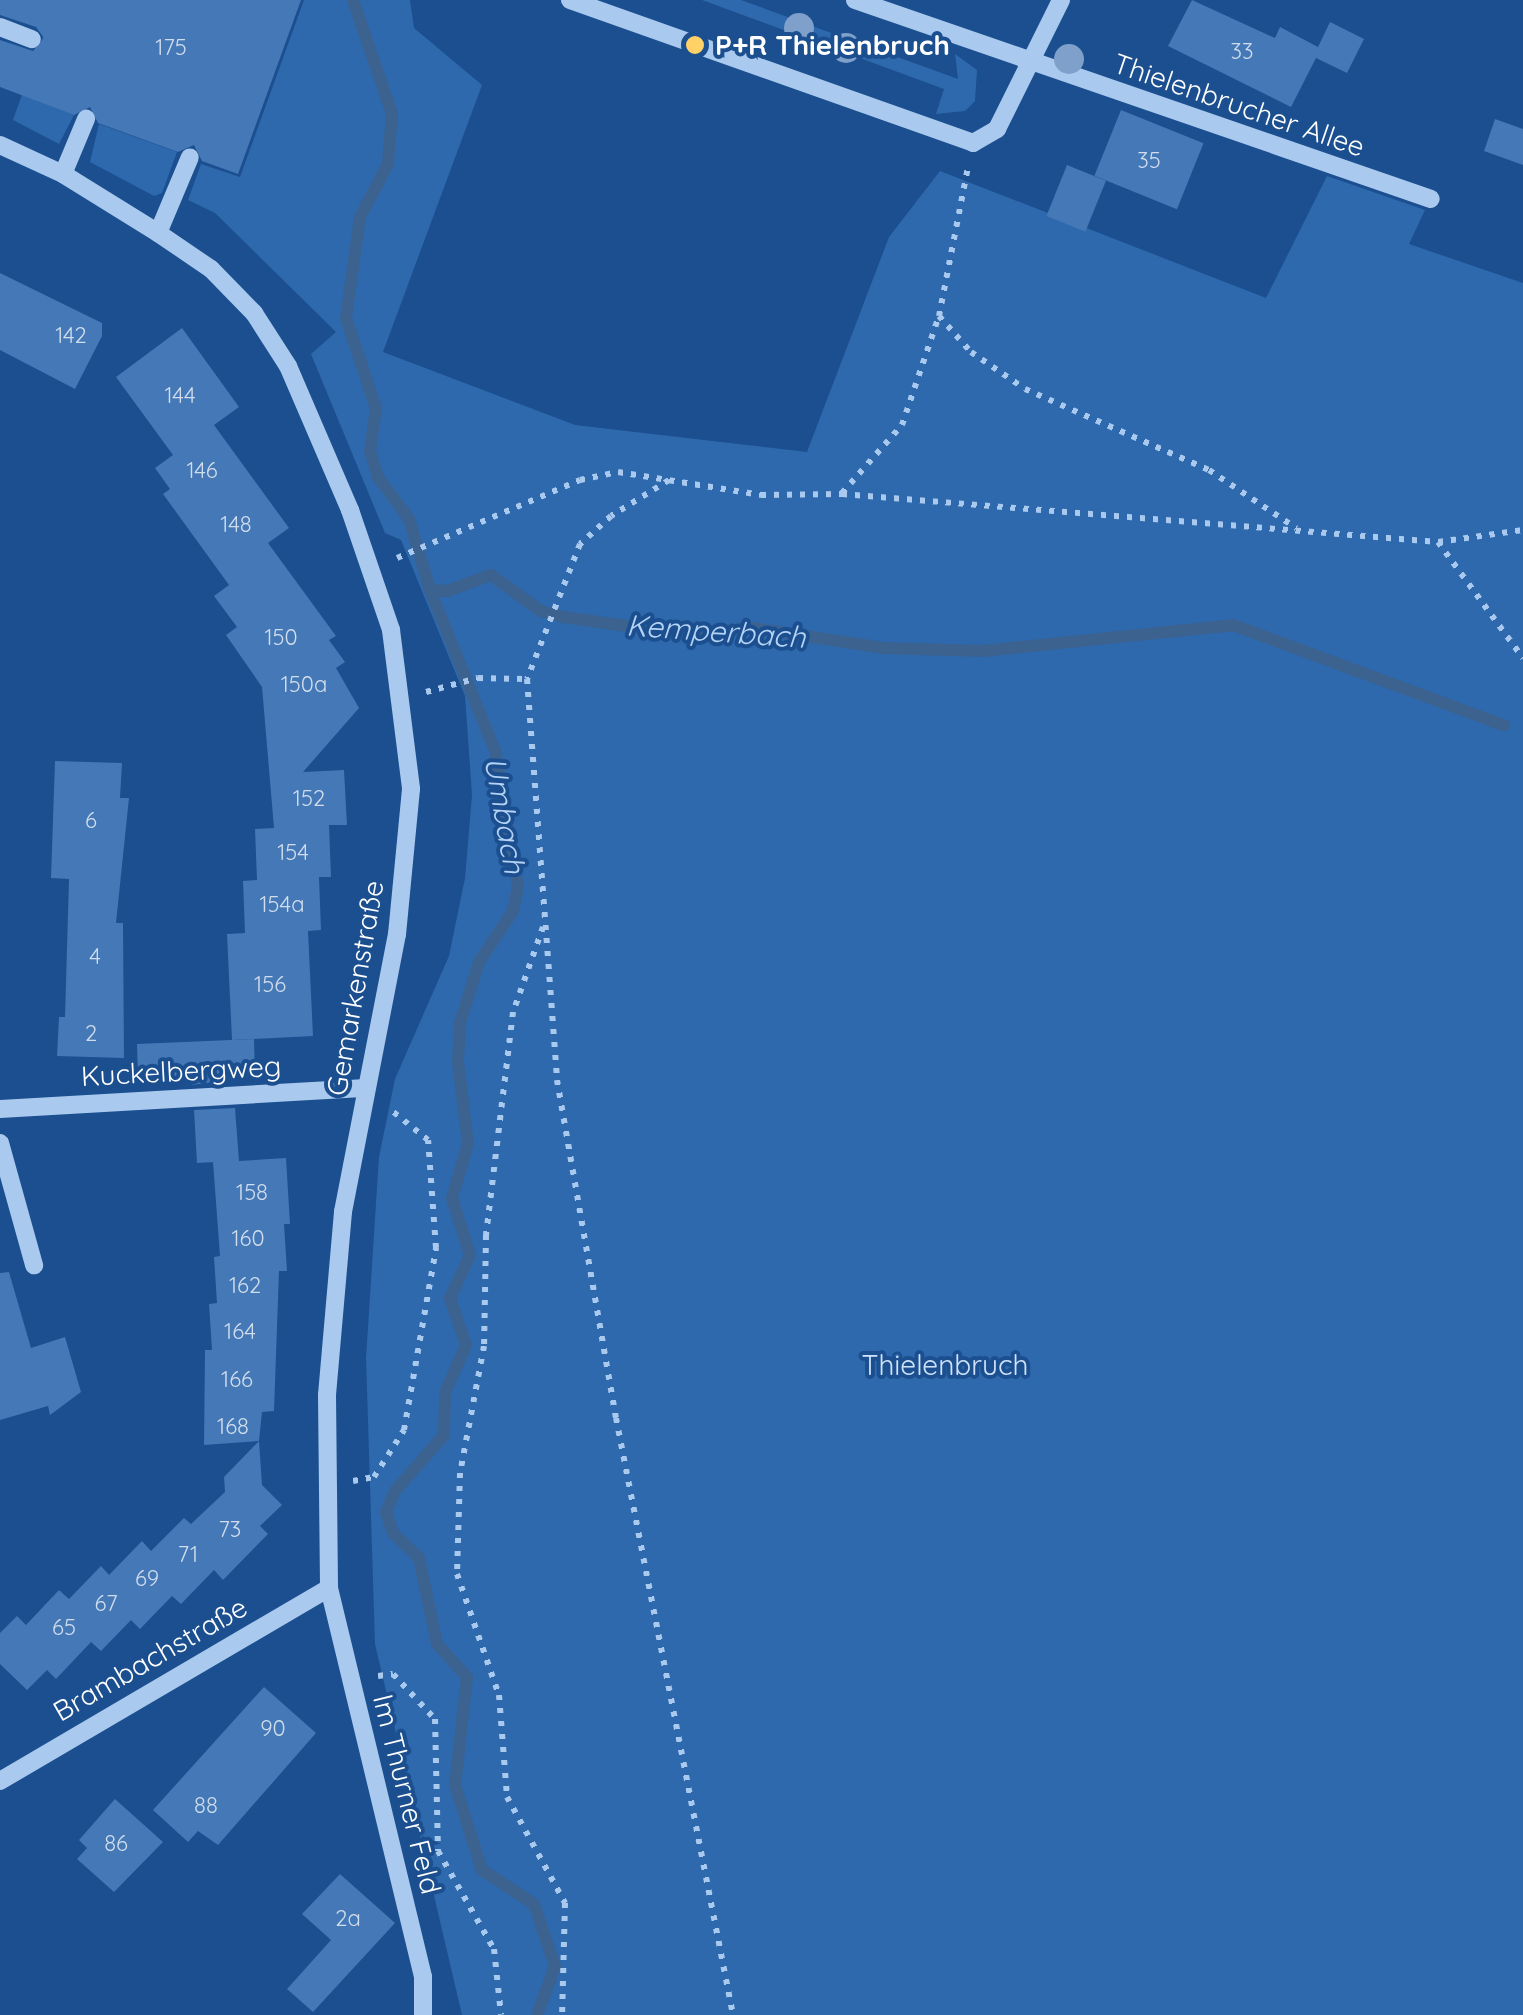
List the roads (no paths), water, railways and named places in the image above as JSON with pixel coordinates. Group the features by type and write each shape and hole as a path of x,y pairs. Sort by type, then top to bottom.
{"street":[{"path":"570,0 973,144 997,128 1061,0"},
{"name":"Thielenbrucher Allee","path":"856,0 1430,200"},
{"path":"0,27 32,38"},
{"path":"63,174 86,119"},
{"name":"Gemarkenstraße","path":"0,145 63,174 158,234 211,269 244,302 288,366 350,510 391,630 410,788 397,934 343,1212 327,1395 329,1588"},
{"path":"158,234 190,157"},
{"name":"Kuckelbergweg","path":"0,1109 366,1088"},
{"path":"0,1143 34,1264"},
{"name":"Im Thurner Feld","path":"329,1588 423,1977 423,2015"},
{"name":"Brambachstraße","path":"0,1780 329,1588"}],"waterway":[{"name":"Kemperbach","path":"353,0 392,114 388,164 360,217 346,318 376,408 370,451 378,477 409,519 430,590 447,591 491,575 541,611 563,617 683,634 753,628 884,648 983,651 1233,625 1504,725"},
{"name":"Umbach","path":"430,590 495,751 518,887 513,911 479,962 460,1023 458,1062 468,1144 452,1198 470,1255 450,1298 466,1345 445,1393 444,1435 395,1491 386,1512 393,1533 419,1558 437,1644 467,1677 455,1785 482,1870 534,1904 555,1966 537,2015"}],"place":[{"name":"P+R Thielenbruch","path":"695,45"}],"park label":[{"name":"Thielenbruch","path":"945,1365"}]}
